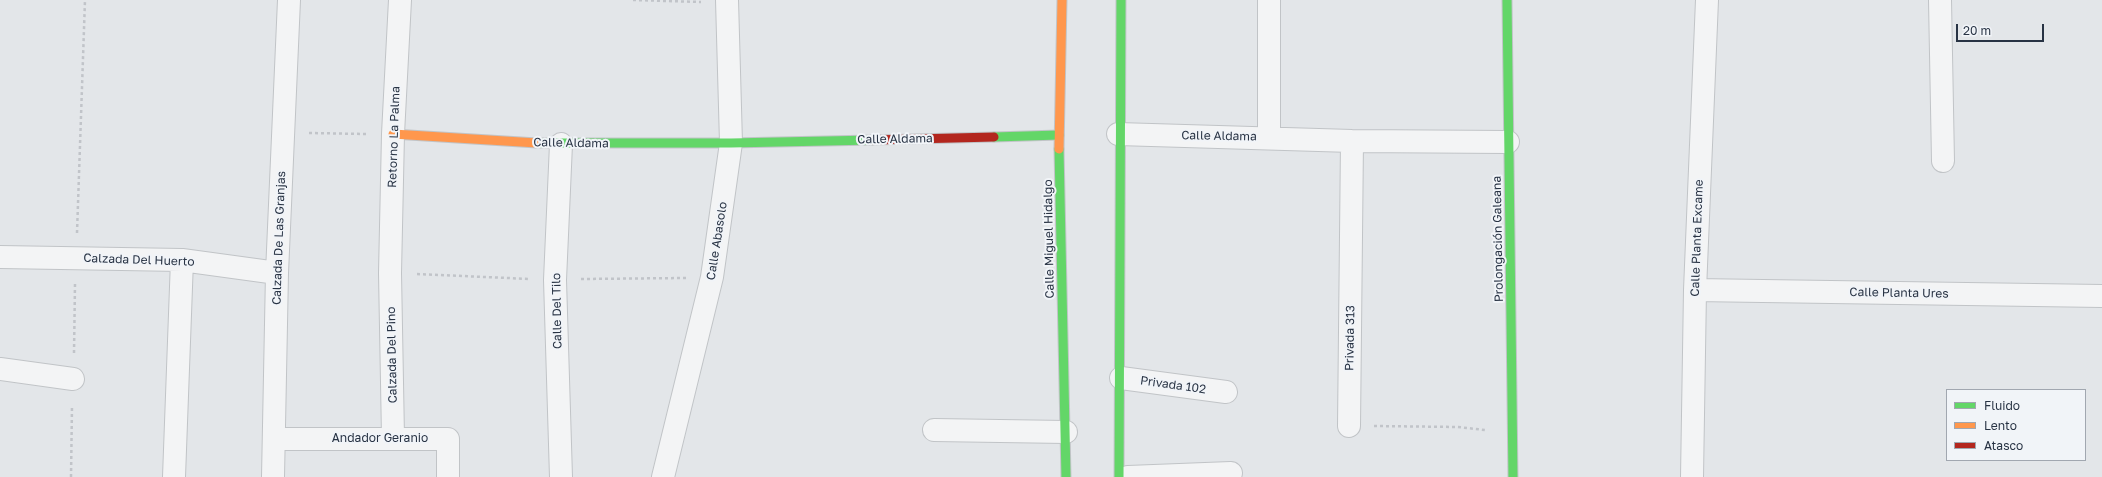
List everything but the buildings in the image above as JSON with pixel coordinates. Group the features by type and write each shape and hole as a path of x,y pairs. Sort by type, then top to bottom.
{"main road":[{"name":"Calle Miguel Hidalgo","path":"1062,0 1059,135 1066,477"},
{"path":"1119,477 1121,378 1118,134 1120,0"},
{"name":"Prolongación Galeana","path":"1507,0 1513,477"},
{"name":"Calle Aldama","path":"393,134 561,144 732,143 1059,135"}],"street":[{"name":"Calzada De Las Granjas","path":"273,477 275,439 277,273 288,0"},
{"name":"Retorno La Palma","path":"390,273 393,134 400,0"},
{"path":"1269,0 1269,138"},
{"name":"Calle Planta Excame","path":"1692,477 1695,290 1707,0"},
{"path":"1940,0 1942,161"},
{"name":"Calle Abasolo","path":"663,477 712,277 732,143 727,2"},
{"name":"Calle Aldama","path":"1118,134 1352,141 1508,142"},
{"name":"Privada 313","path":"1349,426 1352,141"},
{"name":"Calle Del Tilo","path":"561,144 555,280 561,477"},
{"name":"Calzada Del Huerto","path":"0,257 182,260 277,273"},
{"path":"174,477 182,260"},
{"name":"Calzada Del Pino","path":"390,273 393,437"},
{"name":"Calle Planta Ures","path":"1695,290 2102,296"},
{"path":"0,369 73,379"},
{"name":"Privada 102","path":"1121,378 1226,392"},
{"path":"934,430 1066,432"},
{"name":"Andador Geranio","path":"275,439 393,437 448,439 448,477"},
{"path":"1128,477 1231,473"}],"path":[{"path":"633,0 727,2"},
{"path":"282,132 393,134"},
{"path":"1349,426 1458,427"}],"traffic: fast":[{"path":"1119,477 1121,0"},
{"path":"1507,0 1513,477"},
{"path":"994,137 1059,135"},
{"path":"537,143 731,143 873,140"},
{"path":"1059,149 1066,477"}],"traffic: slow":[{"path":"1059,149 1062,0"},
{"path":"393,134 537,143"}],"traffic: jam":[{"path":"873,140 994,137"}]}
